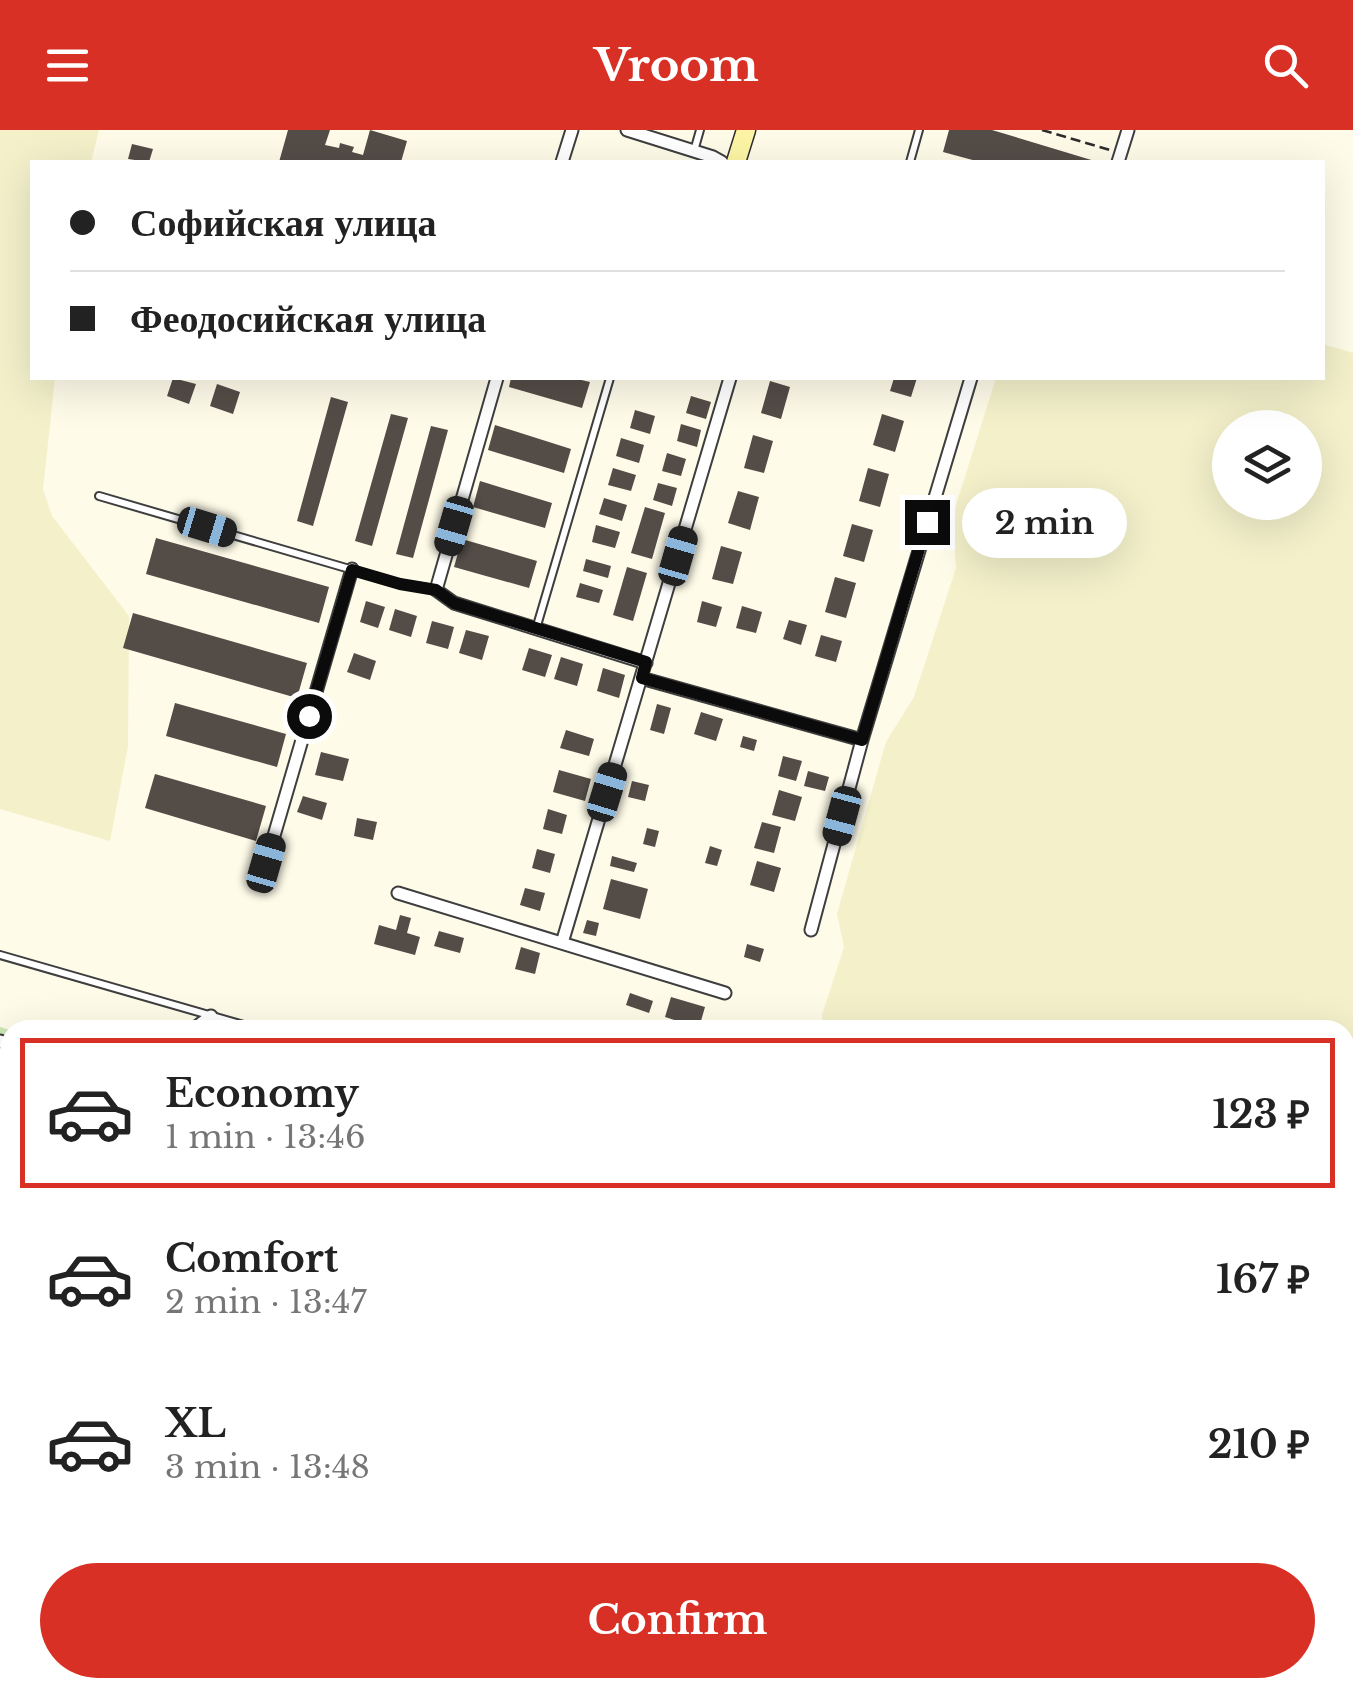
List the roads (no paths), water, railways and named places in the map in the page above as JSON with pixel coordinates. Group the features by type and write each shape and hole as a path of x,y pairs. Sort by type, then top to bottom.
{"street":[{"path":"563,160 572,130"},
{"path":"737,160 746,130"},
{"path":"1120,158 1128,130"},
{"path":"634,131 712,160"},
{"path":"496,380 436,590 454,603 646,662"},
{"path":"562,943 729,380"},
{"path":"811,930 862,740 970,380"},
{"path":"266,863 352,570"},
{"path":"642,678 862,740"},
{"path":"398,894 725,993"},
{"path":"206,1020 212,1016"}],"lane":[{"path":"694,151 700,130"},
{"path":"913,160 919,130"},
{"path":"536,629 609,380"},
{"path":"99,496 400,584 436,590"},
{"path":"0,955 226,1020"}]}
